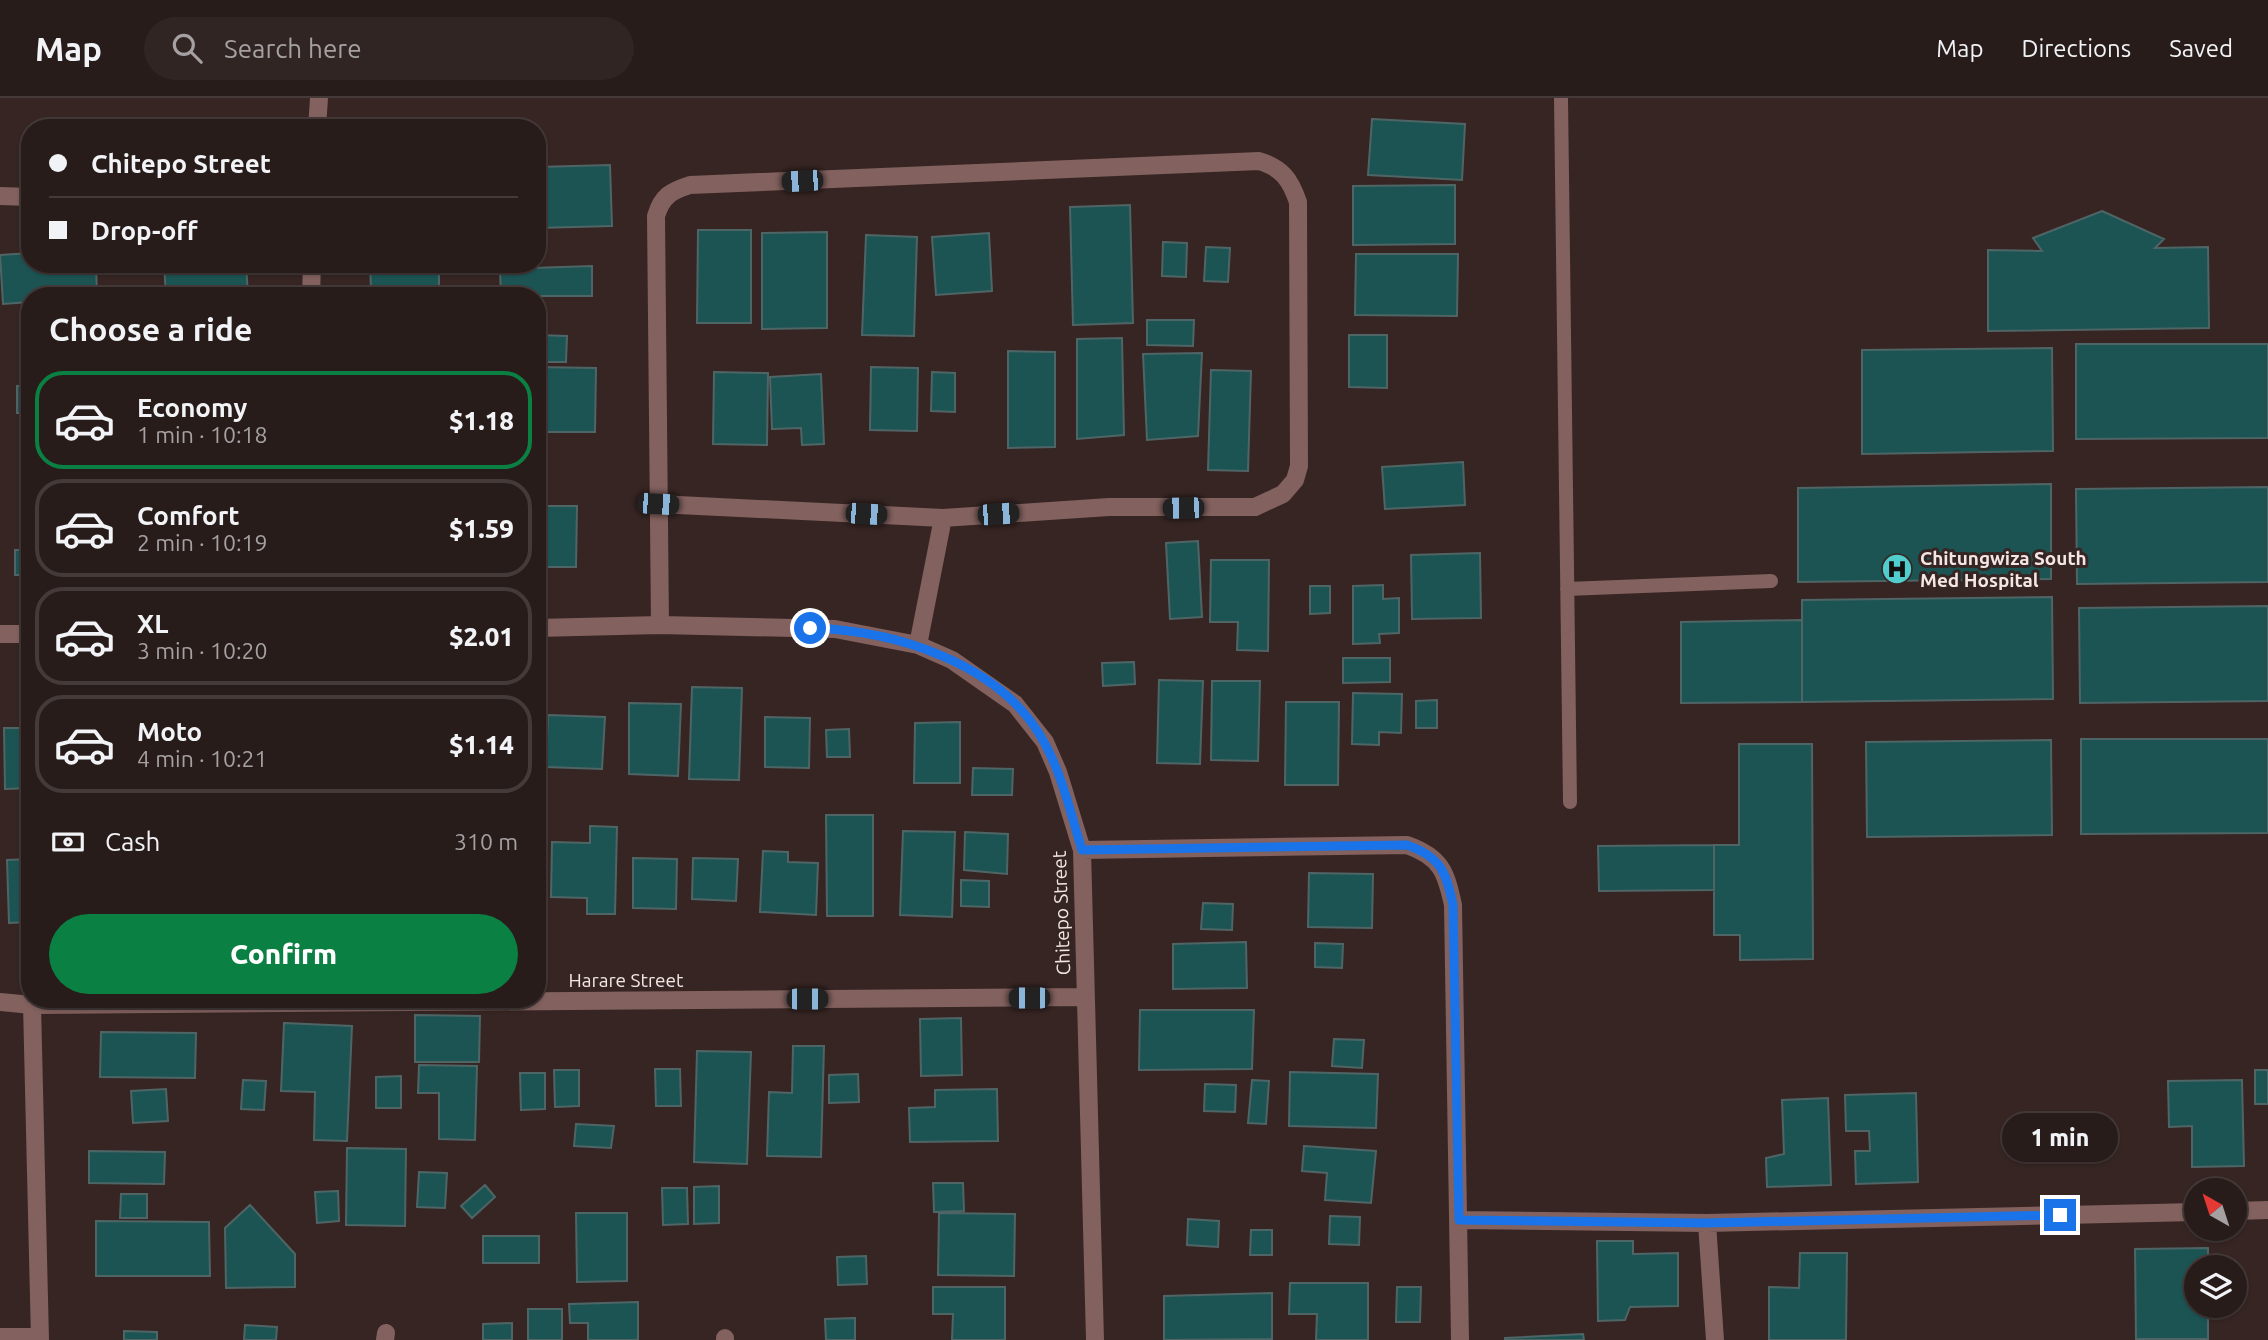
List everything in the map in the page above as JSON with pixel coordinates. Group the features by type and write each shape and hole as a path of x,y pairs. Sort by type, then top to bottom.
{"street":[{"path":"318,119 320,98"},
{"path":"658,504 943,518 1109,507 1255,507 1283,494 1295,480 1299,452 1298,201 1291,183 1282,171 1259,161 690,185 677,189 660,203 656,216 658,504 660,625"},
{"path":"0,197 21,197"},
{"path":"918,645 943,518"},
{"name":"Chitepo Street","path":"546,628 660,625 835,629 918,645 952,660 1015,704 1045,742 1058,772 1082,850 1095,1340"},
{"path":"0,634 21,634"},
{"path":"1082,850 1407,845 1427,852 1439,864 1453,905 1460,1340"},
{"name":"Harare Street","path":"546,1002 1084,997"},
{"name":"Harare Street","path":"0,1002 21,1005"},
{"path":"32,1008 40,1337"},
{"path":"2247,1211 2268,1210"},
{"path":"1459,1220 1707,1223 2184,1212"},
{"path":"1707,1223 1715,1340"}],"lane":[{"path":"1561,98 1570,802"},
{"path":"1567,589 1771,581"},
{"path":"0,1335 40,1337"}],"building":[{"path":"1372,119 1465,124 1462,180 1368,175"},
{"path":"610,165 612,226 546,228 546,167"},
{"path":"1455,185 1455,244 1353,245 1353,186"},
{"path":"1130,205 1133,323 1073,325 1070,207"},
{"path":"2102,211 2164,239 2155,248 2208,247 2209,328 1988,331 1988,250 2042,251 2033,238"},
{"path":"698,230 751,230 751,323 697,323"},
{"path":"827,232 827,328 762,329 762,233"},
{"path":"989,233 992,291 936,295 932,237"},
{"path":"866,235 917,237 914,336 862,335"},
{"path":"1163,242 1187,243 1186,277 1162,276"},
{"path":"1206,247 1230,248 1228,282 1204,281"},
{"path":"21,254 21,273 96,273 97,287 21,287 21,303 3,304 0,255"},
{"path":"1356,254 1458,254 1457,316 1355,315"},
{"path":"592,266 592,296 546,296 546,287 501,287 500,273 546,273 546,268"},
{"path":"165,273 247,273 248,287 165,287"},
{"path":"370,273 439,273 439,287 371,287"},
{"path":"1147,320 1194,320 1193,346 1147,345"},
{"path":"546,335 567,336 566,362 546,362"},
{"path":"1349,335 1387,335 1387,388 1349,387"},
{"path":"1122,338 1124,435 1077,439 1077,339"},
{"path":"2076,344 2268,344 2268,438 2076,439"},
{"path":"2052,348 2053,451 1862,454 1862,350"},
{"path":"1008,351 1055,352 1055,447 1008,448"},
{"path":"1202,353 1198,436 1147,440 1143,354"},
{"path":"546,367 596,368 595,432 546,432"},
{"path":"871,367 918,368 917,431 870,430"},
{"path":"1211,370 1251,371 1248,471 1208,470"},
{"path":"714,372 768,373 767,445 713,444"},
{"path":"932,372 955,373 955,412 931,411"},
{"path":"821,374 824,444 802,445 801,428 772,429 770,377"},
{"path":"17,386 21,386 21,413 17,413"},
{"path":"1463,462 1465,505 1385,509 1382,467"},
{"path":"2051,484 2051,579 1798,582 1798,488"},
{"path":"2268,487 2268,582 2077,584 2076,489"},
{"path":"546,506 577,506 576,567 546,567"},
{"path":"1198,541 1202,617 1170,619 1166,543"},
{"path":"15,550 21,550 21,575 15,575"},
{"path":"1480,553 1481,618 1412,619 1411,555"},
{"path":"1211,560 1269,560 1268,651 1237,650 1238,622 1210,622"},
{"path":"1383,585 1383,599 1399,598 1399,633 1379,634 1380,643 1353,644 1353,586"},
{"path":"1310,586 1330,586 1330,613 1310,614"},
{"path":"2052,597 2053,699 1802,702 1802,600"},
{"path":"2268,606 2268,701 2080,703 2079,608"},
{"path":"1802,620 1802,702 1681,703 1681,622"},
{"path":"1343,658 1390,658 1390,682 1343,683"},
{"path":"1134,662 1135,684 1103,686 1102,663"},
{"path":"1159,680 1203,681 1200,764 1157,763"},
{"path":"1212,681 1260,681 1258,761 1211,760"},
{"path":"692,687 742,688 739,780 689,779"},
{"path":"1353,693 1402,694 1401,733 1379,732 1379,745 1352,744"},
{"path":"1437,700 1437,728 1416,728 1416,701"},
{"path":"1286,702 1339,702 1338,785 1285,785"},
{"path":"629,703 681,704 678,776 629,774"},
{"path":"548,715 605,717 602,769 546,767"},
{"path":"765,717 810,718 809,768 765,767"},
{"path":"960,722 960,783 914,783 915,723"},
{"path":"4,728 21,728 21,788 5,789"},
{"path":"849,729 850,757 827,757 826,730"},
{"path":"2081,739 2268,739 2268,833 2081,834"},
{"path":"2051,740 2052,835 1867,837 1866,742"},
{"path":"1739,744 1812,744 1813,959 1740,960 1740,935 1714,935 1714,845 1739,845"},
{"path":"973,768 1013,769 1012,795 972,795"},
{"path":"826,815 873,815 873,916 827,916"},
{"path":"590,826 617,827 615,914 587,914 587,898 551,897 552,842 590,843"},
{"path":"903,831 955,832 952,917 900,915"},
{"path":"965,832 1008,834 1007,874 964,870"},
{"path":"1714,845 1714,890 1599,891 1598,846"},
{"path":"763,851 788,852 788,862 818,863 816,915 760,912"},
{"path":"633,858 677,859 676,909 633,908"},
{"path":"693,858 738,859 736,901 692,899"},
{"path":"21,859 21,922 9,923 7,860"},
{"path":"1309,873 1373,874 1372,928 1308,927"},
{"path":"961,880 989,881 989,907 961,906"},
{"path":"1203,903 1233,904 1232,930 1201,929"},
{"path":"1246,942 1247,988 1173,989 1173,944"},
{"path":"1315,943 1343,944 1342,968 1315,967"},
{"path":"1140,1010 1254,1010 1252,1069 1139,1070"},
{"path":"415,1015 480,1016 479,1062 415,1062"},
{"path":"961,1018 962,1075 921,1076 920,1019"},
{"path":"284,1023 352,1026 347,1141 314,1140 315,1092 281,1091"},
{"path":"101,1032 196,1033 195,1078 100,1077"},
{"path":"1334,1039 1364,1040 1362,1068 1332,1066"},
{"path":"793,1046 824,1046 821,1157 767,1156 769,1092 792,1093"},
{"path":"697,1051 751,1052 747,1164 694,1162"},
{"path":"419,1065 477,1066 475,1140 439,1139 439,1093 418,1093"},
{"path":"655,1069 680,1069 681,1106 656,1106"},
{"path":"554,1070 579,1070 579,1106 555,1107"},
{"path":"2255,1070 2268,1070 2268,1104 2255,1104"},
{"path":"1290,1072 1378,1074 1376,1128 1289,1126"},
{"path":"520,1073 545,1073 545,1109 521,1110"},
{"path":"858,1074 859,1102 829,1103 829,1075"},
{"path":"401,1076 401,1108 376,1108 376,1077"},
{"path":"243,1080 266,1081 264,1110 241,1109"},
{"path":"1252,1080 1269,1081 1266,1124 1248,1123"},
{"path":"2242,1080 2244,1166 2192,1167 2192,1126 2169,1127 2168,1081"},
{"path":"1205,1084 1236,1085 1235,1112 1204,1111"},
{"path":"166,1089 168,1121 133,1123 131,1091"},
{"path":"997,1089 998,1141 910,1142 909,1108 935,1107 935,1090"},
{"path":"1916,1093 1918,1182 1856,1184 1855,1151 1870,1151 1869,1131 1846,1131 1845,1095"},
{"path":"1828,1098 1831,1185 1767,1187 1766,1158 1784,1154 1782,1100"},
{"path":"576,1124 614,1126 611,1148 574,1146"},
{"path":"1304,1146 1376,1151 1371,1203 1325,1200 1327,1173 1302,1171"},
{"path":"347,1148 406,1149 405,1226 346,1225"},
{"path":"89,1151 165,1152 164,1184 89,1183"},
{"path":"419,1172 447,1173 445,1208 417,1207"},
{"path":"933,1183 963,1183 964,1211 934,1212"},
{"path":"485,1185 495,1197 472,1218 461,1206"},
{"path":"719,1186 719,1223 694,1224 694,1187"},
{"path":"662,1188 687,1188 688,1224 663,1225"},
{"path":"338,1191 339,1221 317,1223 315,1192"},
{"path":"121,1194 147,1194 147,1218 120,1218"},
{"path":"250,1205 295,1254 295,1287 226,1288 225,1228"},
{"path":"576,1213 627,1213 627,1281 577,1282"},
{"path":"939,1213 1015,1214 1014,1276 938,1275"},
{"path":"1330,1216 1360,1217 1359,1245 1329,1244"},
{"path":"1188,1219 1219,1221 1218,1247 1187,1245"},
{"path":"96,1221 209,1222 210,1276 96,1276"},
{"path":"1251,1230 1272,1230 1272,1255 1250,1255"},
{"path":"483,1236 539,1236 539,1263 483,1263"},
{"path":"1597,1241 1633,1241 1633,1254 1678,1253 1678,1306 1630,1307 1625,1320 1598,1321"},
{"path":"2208,1248 2208,1255 2184,1255 2184,1318 2208,1318 2208,1339 2136,1339 2135,1249"},
{"path":"1800,1253 1847,1253 1846,1340 1769,1340 1769,1287 1799,1288"},
{"path":"866,1256 867,1284 838,1285 837,1257"},
{"path":"1290,1283 1368,1283 1368,1340 1316,1340 1317,1314 1289,1314"},
{"path":"933,1287 1005,1287 1005,1340 952,1340 953,1314 933,1314"},
{"path":"1397,1287 1421,1287 1420,1322 1396,1322"},
{"path":"1272,1293 1272,1339 1164,1340 1164,1296"},
{"path":"638,1302 638,1340 588,1340 588,1323 570,1323 569,1304"},
{"path":"528,1309 562,1309 562,1340 528,1340"},
{"path":"855,1318 855,1340 826,1340 825,1319"},
{"path":"512,1323 512,1340 483,1340 483,1324"},
{"path":"245,1325 277,1327 276,1340 244,1340"},
{"path":"124,1331 157,1332 157,1340 124,1340"},
{"path":"1583,1334 1584,1340 1505,1340 1505,1338"}],"place":[{"name":"Chitungwiza South Med Hospital","path":"1897,569"}],"route":[{"path":"810,628 835,629 918,645 952,660 1015,704 1045,742 1058,772 1082,850 1407,845 1427,852 1439,864 1448,883 1453,905 1459,1220 1707,1223 2060,1215"}]}
